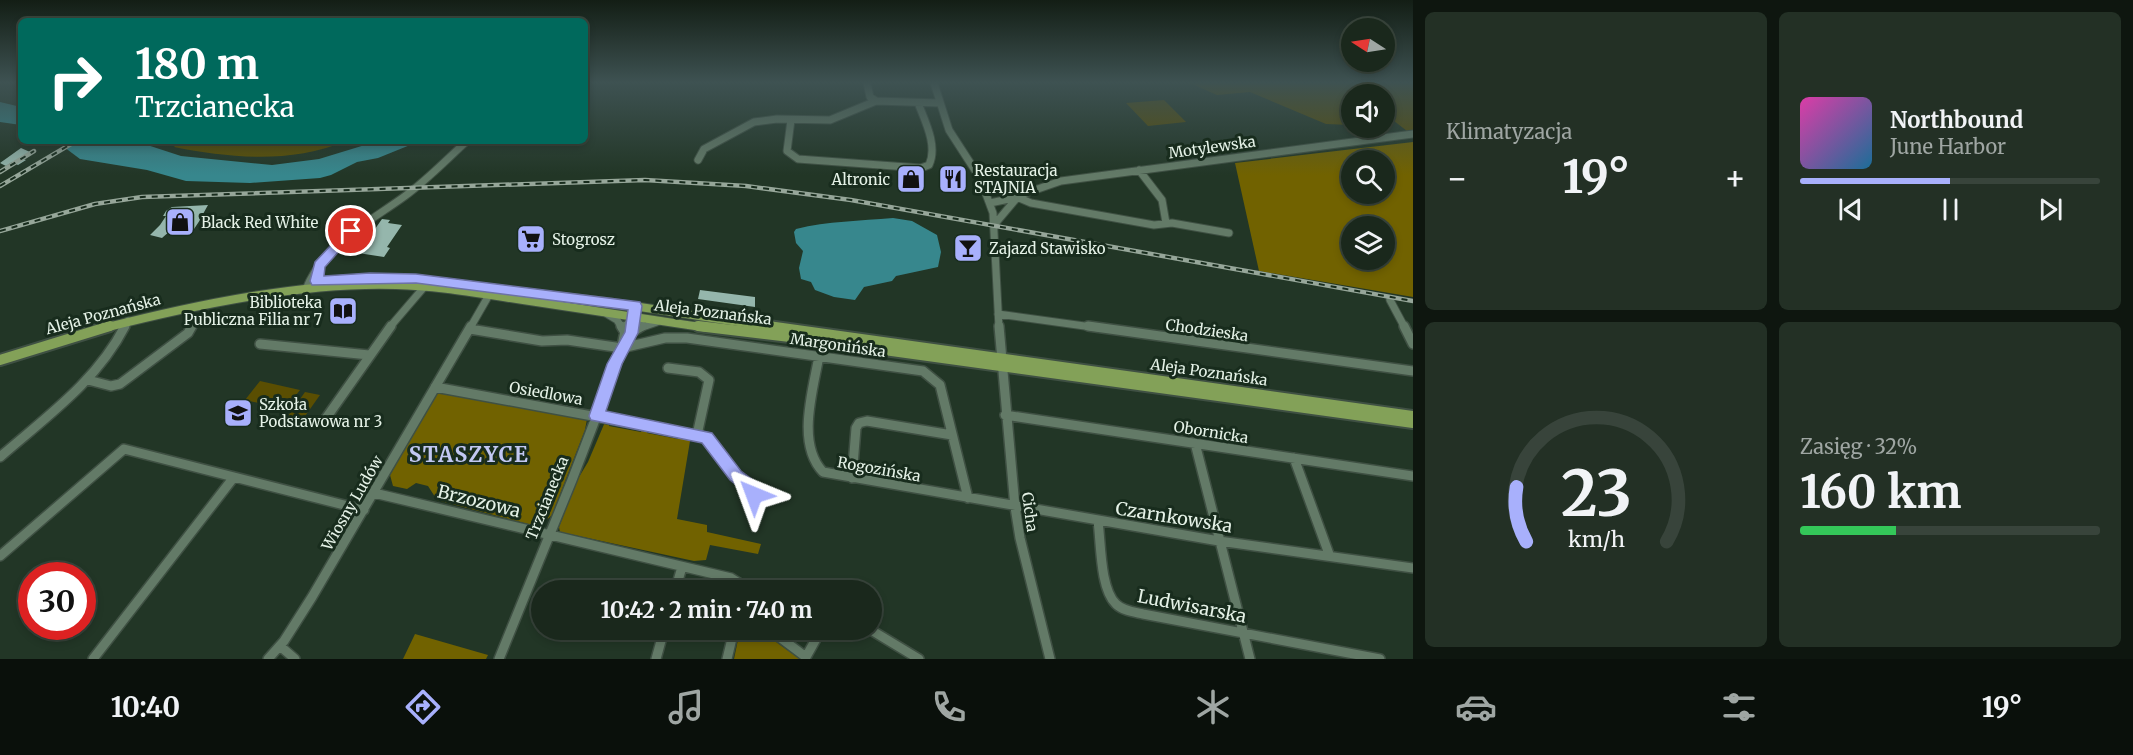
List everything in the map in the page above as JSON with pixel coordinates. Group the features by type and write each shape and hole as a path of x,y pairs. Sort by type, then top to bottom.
{"main road":[{"name":"Aleja Poznańska","path":"0,354 208,298 364,278 416,279 710,316 1001,363 1413,423"},
{"name":"Aleja Poznańska","path":"311,285 425,286 687,325 1413,416"},
{"path":"687,325 704,322 710,316"},
{"name":"Aleja Poznańska","path":"0,360 130,318"}],"street":[{"path":"698,160 704,149 746,125 770,119 814,122 838,118 847,114"},
{"path":"791,120 787,151 801,160 921,168 929,165 933,158 921,114"},
{"path":"944,114 950,133 977,171 991,205 1001,363"},
{"name":"Motylewska","path":"991,205 1052,182 1413,134"},
{"path":"311,285 319,266 351,231 406,195 464,144"},
{"path":"1139,170 1162,200 1166,223"},
{"path":"1017,197 1032,203 1154,225 1166,223 1229,233"},
{"name":"Motylewska","path":"994,225 1017,197"},
{"path":"991,205 1006,209"},
{"path":"324,421 385,333 425,286"},
{"name":"Wiosny Ludów","path":"268,659 280,646 364,510 489,294"},
{"path":"1390,300 1413,344"},
{"name":"Trzcianecka","path":"499,659 597,416 636,306"},
{"path":"607,314 617,320 628,332 646,324 661,321"},
{"name":"Chodzieska","path":"998,314 1413,371"},
{"path":"0,457 88,380 114,348 130,318"},
{"path":"88,380 111,386 120,384 188,333 195,322"},
{"name":"Margonińska","path":"470,329 542,341 567,340 622,348 665,338 681,337 926,372 939,385 968,498"},
{"path":"260,344 369,355"},
{"name":"Rogozińska","path":"819,356 809,419 813,459 821,471 1015,507"},
{"name":"Cicha","path":"1001,363 1015,507 1020,537 1050,659"},
{"path":"668,368 699,372 709,381 697,435"},
{"name":"Osiedlowa","path":"435,387 697,435 710,440 736,476 753,490 752,507"},
{"name":"Obornicka","path":"1005,415 1412,478"},
{"path":"852,478 856,428 859,423 867,421 952,435"},
{"path":"1195,443 1251,659"},
{"path":"0,556 124,449 364,510"},
{"path":"1294,458 1329,554"},
{"path":"93,659 234,477"},
{"name":"Brzozowa","path":"374,493 733,580"},
{"name":"Czarnkowska","path":"1015,507 1219,541 1317,555 1329,554 1413,568"},
{"name":"Ludwisarska","path":"1098,521 1108,586 1117,604 1137,614 1349,656 1380,659"},
{"path":"678,580 682,567"},
{"path":"882,636 919,659"},
{"path":"656,659 661,640"},
{"path":"727,659 732,640"},
{"path":"784,640 808,658 816,640"},
{"path":"280,646 295,659"}],"shaded area":[{"path":"1136,114 1178,114 1186,122 1148,126"},
{"path":"1302,114 1341,114 1341,125 1326,124"},
{"path":"1395,114 1413,114 1413,130 1407,131 1395,122"},
{"path":"1413,142 1413,297 1259,271 1235,163 1341,150 1341,204 1395,204 1395,150 1345,150"},
{"path":"176,144 337,144 304,153 260,157 217,154 174,147"},
{"path":"260,381 300,390 285,409 245,400"},
{"path":"441,391 587,419 585,430 552,515 539,527 437,500 428,486 416,483 407,489 393,486 390,475 435,394"},
{"path":"305,392 320,395 303,419 288,416"},
{"path":"605,422 609,423 609,426 641,432 642,429 648,430 647,433 678,439 679,436 684,436 690,441 677,519 707,525 707,532 761,544 758,554 710,545 706,560 694,561 560,532 559,527 576,482 588,462"},
{"path":"415,634 488,655 486,659 403,659"},
{"path":"738,640 773,640 800,659 734,659"}],"water":[{"path":"0,114 18,114 18,125 0,122"},
{"path":"60,144 144,144 181,156 272,165 319,159 368,144 413,144 378,158 357,162 320,178 250,183 186,181 147,170 80,159"},
{"path":"893,218 912,221 937,235 941,252 938,267 896,276 892,281 864,287 855,300 834,297 815,290 811,282 801,279 799,268 803,251 796,243 794,232 796,229 832,223"}],"building":[{"path":"21,148 30,152 20,158 26,160 18,165 12,162 6,166 0,163"},
{"name":"Black Red White","path":"208,205 203,214 206,214 194,229 171,230 162,238 150,235 166,216 163,216 166,211 172,207"},
{"path":"382,219 390,220 388,223 402,225 387,247 390,248 384,257 358,253"},
{"path":"700,290 755,297 755,307 698,299"}],"railway":[{"path":"0,186 71,144"},
{"path":"0,172 34,151"},
{"path":"0,231 95,204 142,197 645,180 746,186 851,200 1413,301"}],"place":[{"name":"Altronic","path":"911,179"},
{"name":"Restauracja STAJNIA","path":"953,179"},
{"name":"Black Red White","path":"180,222"},
{"name":"Stogrosz","path":"531,239"},
{"name":"Zajazd Stawisko","path":"968,248"},
{"name":"Biblioteka Publiczna Filia nr 7","path":"343,311"},
{"name":"Szkoła Podstawowa nr 3","path":"238,413"}],"district":[{"name":"STASZYCE","path":"469,454"}],"route":[{"path":"351,231 319,266 316,281 370,278 416,279 636,306 632,317 631,333 615,364 597,416 706,437 712,442 735,476 754,491 754,495"}]}
